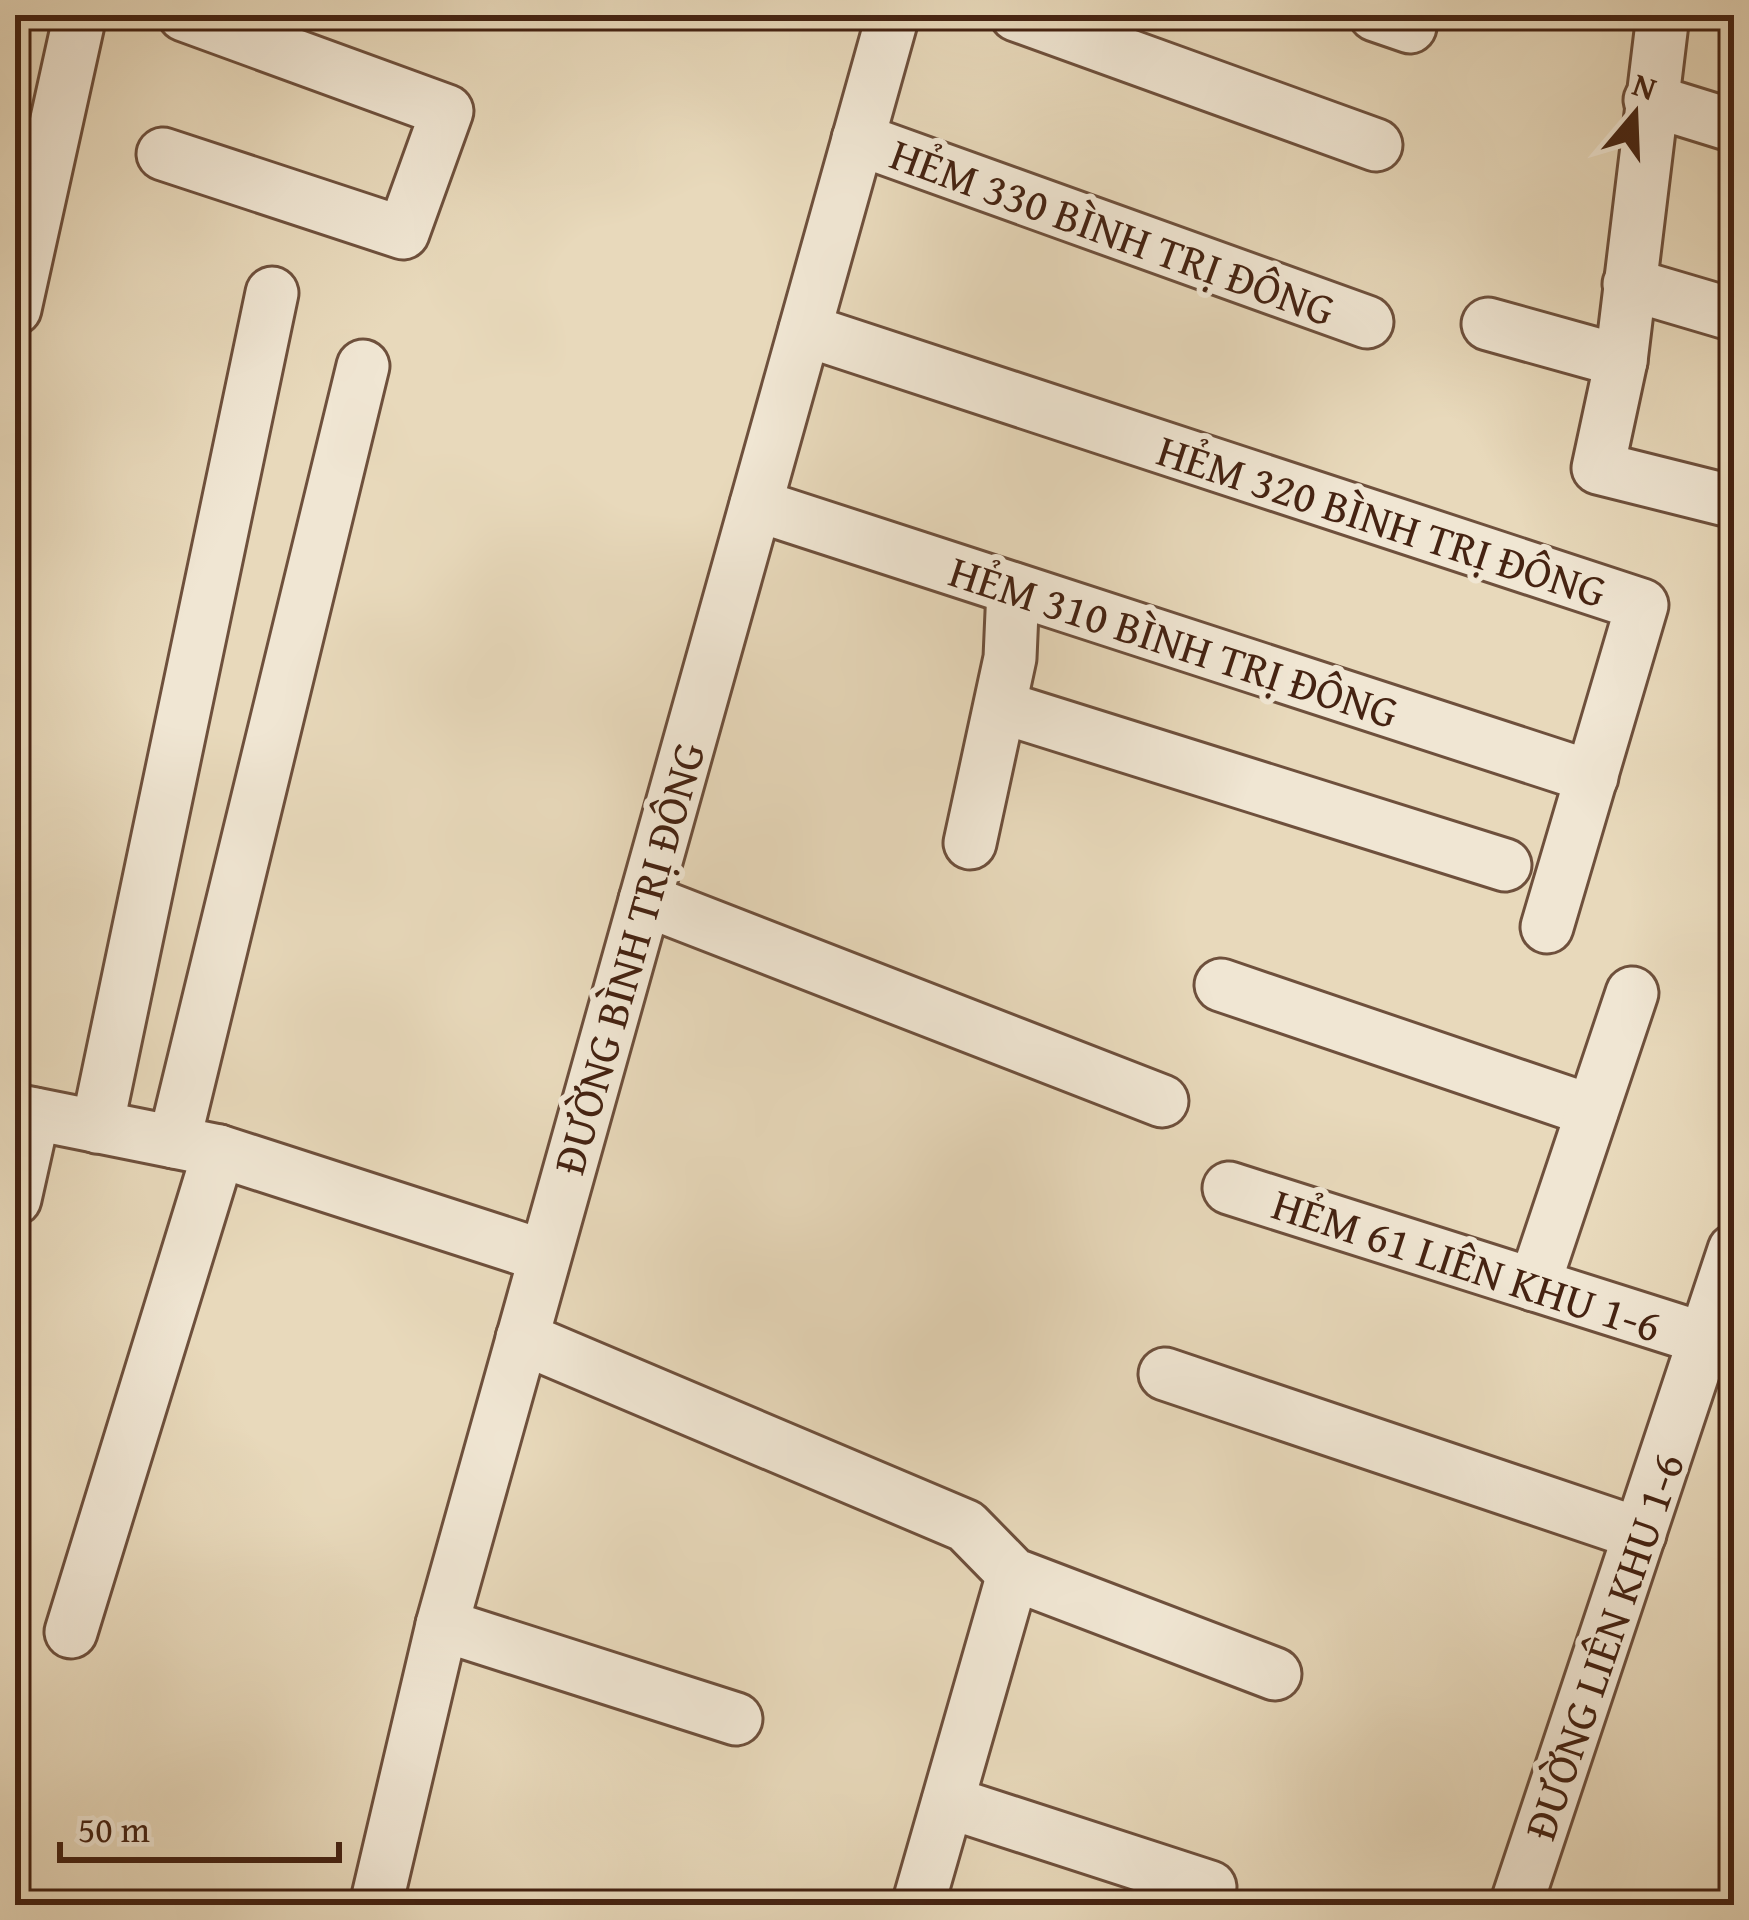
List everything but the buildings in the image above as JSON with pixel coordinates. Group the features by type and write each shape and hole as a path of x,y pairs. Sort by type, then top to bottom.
{"street":[{"path":"15,307 80,15"},
{"path":"163,154 403,233 446,111 184,15"},
{"name":"ĐƯỜNG BÌNH TRỊ ĐÔNG","path":"376,1905 442,1625 892,15"},
{"path":"1016,15 1376,145"},
{"path":"1663,15 1621,362 1598,468 1734,502"},
{"path":"1650,100 1734,126"},
{"name":"HẺM 330 BÌNH TRỊ ĐÔNG","path":"858,139 1367,322"},
{"path":"1629,284 1734,315"},
{"path":"97,1127 272,293"},
{"path":"1488,324 1621,362"},
{"name":"HẺM 320 BÌNH TRỊ ĐÔNG","path":"805,330 1642,605 1547,927"},
{"path":"71,1632 196,1147 362,366"},
{"name":"HẺM 310 BÌNH TRỊ ĐÔNG","path":"756,505 1592,777"},
{"path":"970,843 1001,707 1013,589"},
{"path":"1001,707 1505,865"},
{"path":"644,900 1162,1101"},
{"path":"1221,985 1592,1112"},
{"path":"1534,1285 1632,994"},
{"path":"15,1199 25,1112 196,1147 544,1256"},
{"name":"HẺM 61 LIÊN KHU 1-6","path":"1229,1188 1705,1340"},
{"name":"ĐƯỜNG LIÊN KHU 1-6","path":"1516,1905 1734,1250"},
{"path":"521,1338 966,1526 1013,1574 1275,1674"},
{"path":"1165,1374 1640,1534"},
{"path":"918,1905 1013,1574"},
{"path":"442,1625 736,1719"},
{"path":"948,1802 1210,1887"}]}
